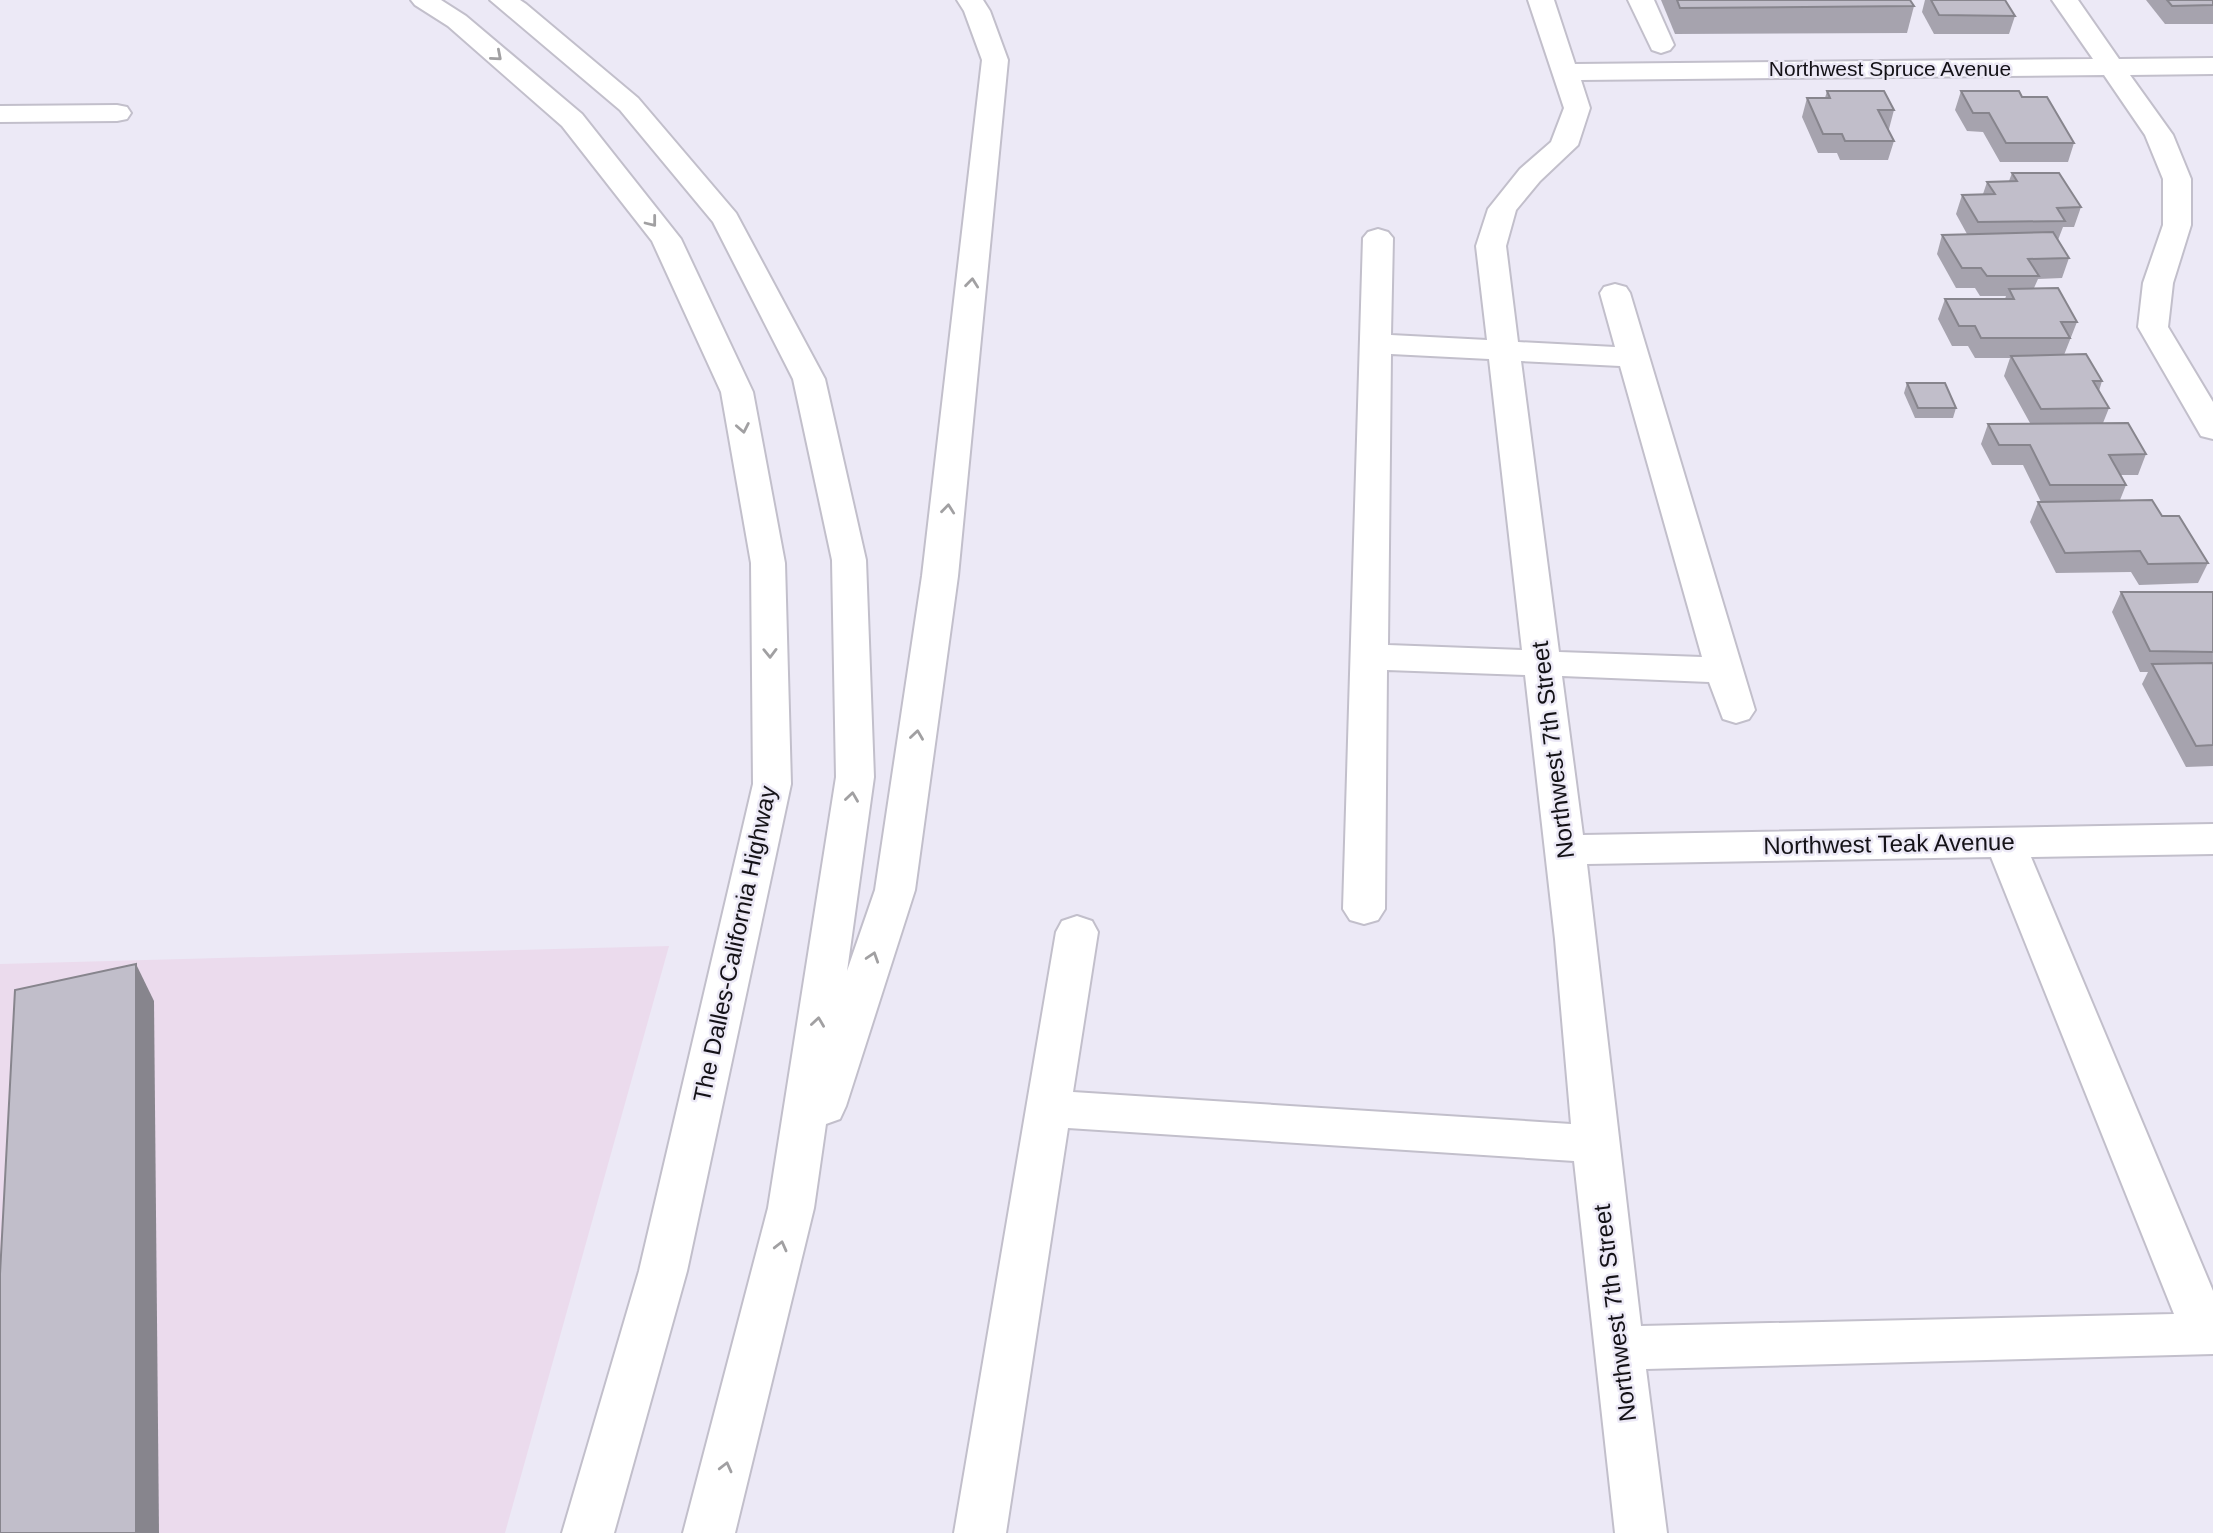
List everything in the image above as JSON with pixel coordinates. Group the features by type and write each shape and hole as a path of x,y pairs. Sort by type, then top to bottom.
{"main road":[{"path":"411,0 457,21"},
{"name":"The Dalles-California Highway","path":"424,0 457,21 572,120 666,239 737,392 768,563 772,783 663,1271 588,1533"},
{"path":"503,0 629,104 726,219 809,379 849,560 855,777 791,1208"},
{"path":"709,1533 791,1208 895,890 940,576 992,106 995,60 977,10 970,0"},
{"name":"Northwest 7th Street","path":"1541,0 1577,108 1564,145 1530,175 1503,209 1491,246 1565,850 1595,1144 1641,1533"},
{"path":"1642,0 1661,46"},
{"path":"2065,0 2159,135 2177,178 2177,225 2158,283 2153,327 2213,429"},
{"name":"Northwest Spruce Avenue","path":"1566,72 2213,66"},
{"path":"0,114 117,113"},
{"path":"1364,909 1377,237"},
{"path":"1615,293 1736,710"},
{"path":"1375,344 1634,357"},
{"path":"1369,657 1724,670"},
{"name":"Northwest Teak Avenue","path":"1565,850 2213,839"},
{"path":"1619,1348 2210,1342 2005,842"},
{"path":"980,1533 1077,932"},
{"path":"1050,1109 1595,1144"}],"shaded area":[{"path":"669,946 505,1533 0,1533 0,964"}],"building":[{"path":"1677,0 1910,0 1914,6 1680,8"},
{"path":"1931,0 2005,0 2015,16 1939,15"},
{"path":"2167,0 2213,0 2213,5 2172,6"},
{"path":"1827,91 1884,91 1894,110 1878,110 1894,141 1845,141 1842,134 1823,134 1807,98 1830,98"},
{"path":"1961,91 2019,91 2022,97 2047,97 2074,143 2006,143 1989,113 1973,113"},
{"path":"2012,173 2059,173 2081,207 2057,208 2065,221 1978,222 1962,195 1995,194 1987,182 2017,181"},
{"path":"2053,232 2069,258 2028,259 2039,276 1987,276 1981,268 1962,268 1942,235"},
{"path":"2058,288 2077,322 2061,322 2070,338 1981,338 1975,326 1959,326 1945,299 2014,299 2009,289"},
{"path":"2086,354 2102,381 2093,381 2109,408 2041,409 2011,356"},
{"path":"1907,383 1945,383 1956,408 1918,408"},
{"path":"2128,423 2146,454 2109,455 2126,485 2050,485 2030,445 1999,445 1988,424"},
{"path":"2152,500 2162,516 2179,516 2208,563 2148,564 2140,551 2065,553 2038,502"},
{"path":"2121,592 2213,592 2213,652 2150,651"},
{"path":"2213,663 2213,745 2196,746 2152,664"},
{"path":"136,964 136,1533 0,1533 0,1274 15,990"}]}
